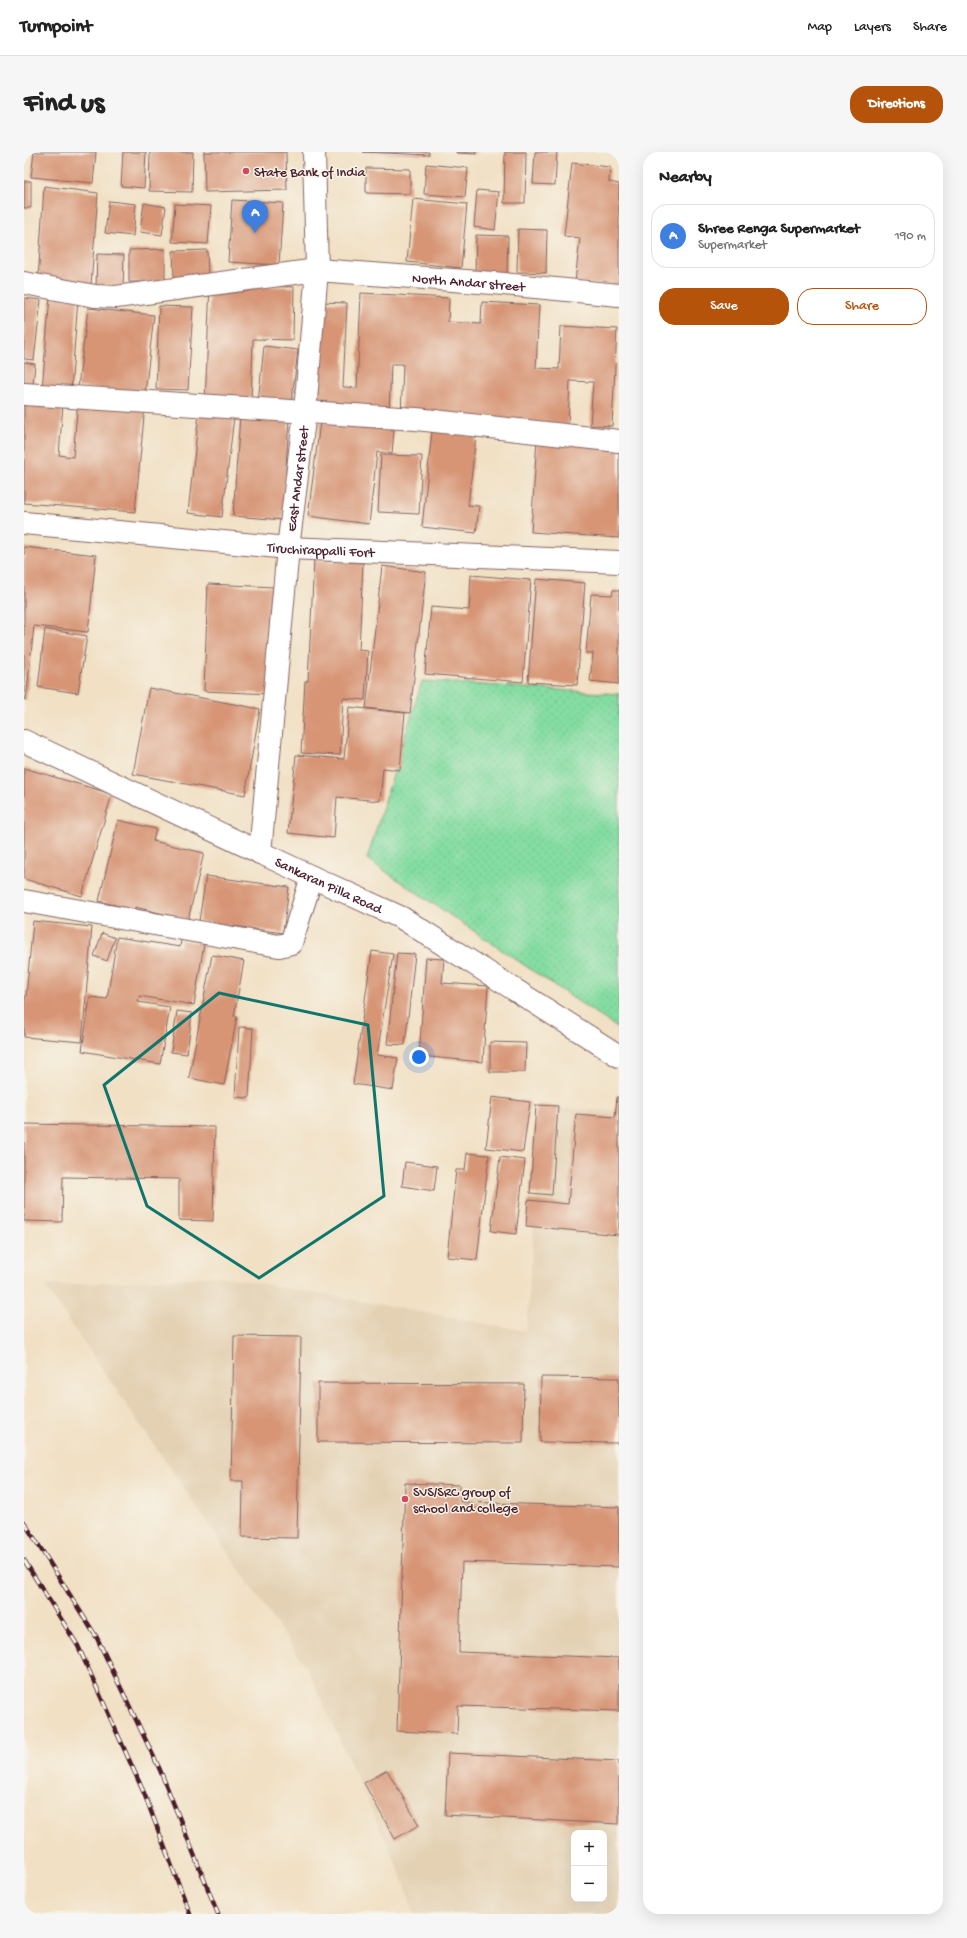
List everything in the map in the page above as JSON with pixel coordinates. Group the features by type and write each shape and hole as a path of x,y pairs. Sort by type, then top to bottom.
{"street":[{"name":"East Andar street","path":"260,853 288,548 304,412 317,270 314,152"},
{"name":"North Andar street","path":"24,284 95,296 116,297 317,270 493,282 619,295"},
{"path":"24,394 416,419 619,442"},
{"name":"Tiruchirappalli Fort","path":"24,523 288,548 619,562"},
{"name":"Sankaran Pilla Road","path":"24,741 260,853 402,918 619,1056"},
{"path":"24,901 278,946 291,943 312,877"}],"highlighted area":[{"path":"219,993 368,1025 384,1196 259,1278 147,1206 104,1085"}],"shaded area":[{"name":"SVS/SRC group of school and college","path":"543,1108 619,1111 619,1914 414,1914 401,1874 307,1668 45,1286 220,1276 526,1331"}],"green space":[{"path":"422,681 619,694 619,1029 367,859"}],"building":[{"path":"34,152 96,152 93,183 31,177"},
{"path":"123,152 146,152 144,188 121,186"},
{"path":"150,152 193,152 192,192 149,191"},
{"name":"State Bank of India","path":"204,152 286,152 287,190 205,192"},
{"path":"363,152 429,152 429,155"},
{"path":"476,152 476,154 456,153"},
{"path":"505,152 526,152 525,203 504,203"},
{"path":"535,152 557,152 555,185 533,184"},
{"path":"572,163 610,167 609,182 619,184 619,287 575,282 580,238 564,236"},
{"path":"426,164 468,168 465,197 424,194"},
{"path":"366,168 410,169 410,194 366,193"},
{"path":"24,181 31,181 31,208 24,208"},
{"path":"44,186 98,193 91,285 38,281"},
{"path":"477,190 499,192 495,230 474,227"},
{"path":"413,199 467,204 461,268 407,262"},
{"path":"232,200 283,203 279,265 228,262"},
{"path":"109,201 136,204 133,236 105,233"},
{"path":"144,203 166,207 162,235 140,232"},
{"path":"175,204 211,206 208,244 172,242"},
{"path":"518,229 547,230 546,273 517,272"},
{"path":"476,235 508,236 507,273 475,272"},
{"path":"165,249 165,282 129,282 129,250"},
{"path":"207,250 208,277 174,278 173,251"},
{"path":"97,254 124,255 123,290 96,289"},
{"path":"210,285 294,287 293,340 253,339 251,404 205,404"},
{"path":"361,293 449,298 448,322 481,324 482,302 539,305 536,368 559,369 561,326 617,329 612,426 590,425 593,382 570,381 568,425 401,417 403,364 391,364 389,414 317,411 322,302 347,303 343,387 357,388"},
{"path":"50,297 78,299 71,391 42,389"},
{"path":"24,298 41,300 34,360 24,359"},
{"path":"159,306 193,307 188,390 156,389"},
{"path":"88,308 154,315 145,394 78,387"},
{"path":"264,346 298,350 291,407 258,403"},
{"path":"24,362 35,364 33,385 24,384"},
{"path":"78,400 145,406 135,512 24,503 24,401 63,404 59,455 73,457"},
{"path":"199,413 234,417 222,517 188,513"},
{"path":"240,415 289,418 283,520 233,516"},
{"path":"320,422 394,430 392,454 377,452 369,524 308,516"},
{"path":"432,431 476,436 468,505 479,506 476,533 422,527"},
{"path":"537,439 619,445 619,538 531,532"},
{"path":"381,455 422,456 419,514 378,512"},
{"path":"24,547 96,555 88,632 34,626 26,700 24,699"},
{"path":"314,560 363,563 359,650 368,651 365,700 343,698 340,755 301,753 305,681 308,681"},
{"path":"382,566 426,572 410,713 366,708"},
{"path":"471,575 531,580 523,682 425,674 431,607 469,610"},
{"path":"536,579 585,583 577,685 528,682"},
{"path":"208,584 275,587 271,694 204,691"},
{"path":"613,590 619,590 619,684 590,681 593,653 586,653 591,594 612,595"},
{"path":"45,629 87,636 78,693 38,687"},
{"path":"149,688 260,709 245,795 133,774"},
{"path":"349,707 405,713 400,770 383,768 380,801 337,797 334,838 288,833 296,755 344,759"},
{"path":"24,768 112,794 82,896 24,879"},
{"path":"118,820 156,829 153,841 204,853 188,920 135,907 135,910 99,901"},
{"path":"206,876 289,887 283,933 199,921"},
{"path":"33,921 92,927 82,1042 24,1037 24,1002 26,996"},
{"path":"102,933 115,938 107,961 94,956"},
{"path":"117,937 180,947 181,940 204,944 194,1005 139,996 138,1002 170,1007 160,1064 82,1051 90,997 107,999"},
{"path":"372,951 393,954 377,1055 398,1058 393,1090 353,1084"},
{"path":"397,953 415,954 405,1045 387,1044"},
{"path":"212,955 244,961 234,1016 237,1016 224,1085 189,1078"},
{"path":"426,958 444,959 442,983 488,986 483,1062 419,1056"},
{"path":"177,1011 192,1013 187,1054 171,1052"},
{"path":"239,1027 253,1028 249,1098 235,1097"},
{"path":"490,1042 526,1043 525,1072 490,1072"},
{"path":"492,1097 530,1102 523,1152 486,1148"},
{"path":"617,1097 619,1097 619,1235 526,1226 528,1200 568,1204 576,1114 615,1117"},
{"path":"536,1105 558,1106 552,1195 530,1193"},
{"path":"24,1124 215,1127 213,1221 179,1220 179,1179 63,1177 62,1222 24,1221"},
{"path":"467,1153 489,1155 477,1260 447,1257 456,1170 465,1170"},
{"path":"500,1157 525,1160 516,1234 491,1231"},
{"path":"405,1162 437,1166 434,1191 402,1186"},
{"path":"234,1336 301,1337 297,1538 242,1537 243,1481 231,1481"},
{"path":"541,1377 619,1378 619,1443 540,1442"},
{"path":"318,1383 524,1384 523,1443 318,1442"},
{"path":"405,1483 460,1485 460,1502 619,1507 619,1567 462,1562 459,1652 619,1658 619,1711 458,1706 457,1734 397,1731"},
{"path":"448,1753 619,1761 619,1824 445,1815"},
{"path":"387,1770 419,1825 395,1839 364,1783"}],"railway":[{"path":"24,1522 97,1638 160,1770 218,1914"},
{"path":"24,1560 78,1646 144,1793 190,1914"}],"place":[{"name":"State Bank of India","path":"246,171"},
{"name":"Shree Renga Supermarket","path":"255,233"},
{"name":"SVS/SRC group of school and college","path":"405,1499"}]}
